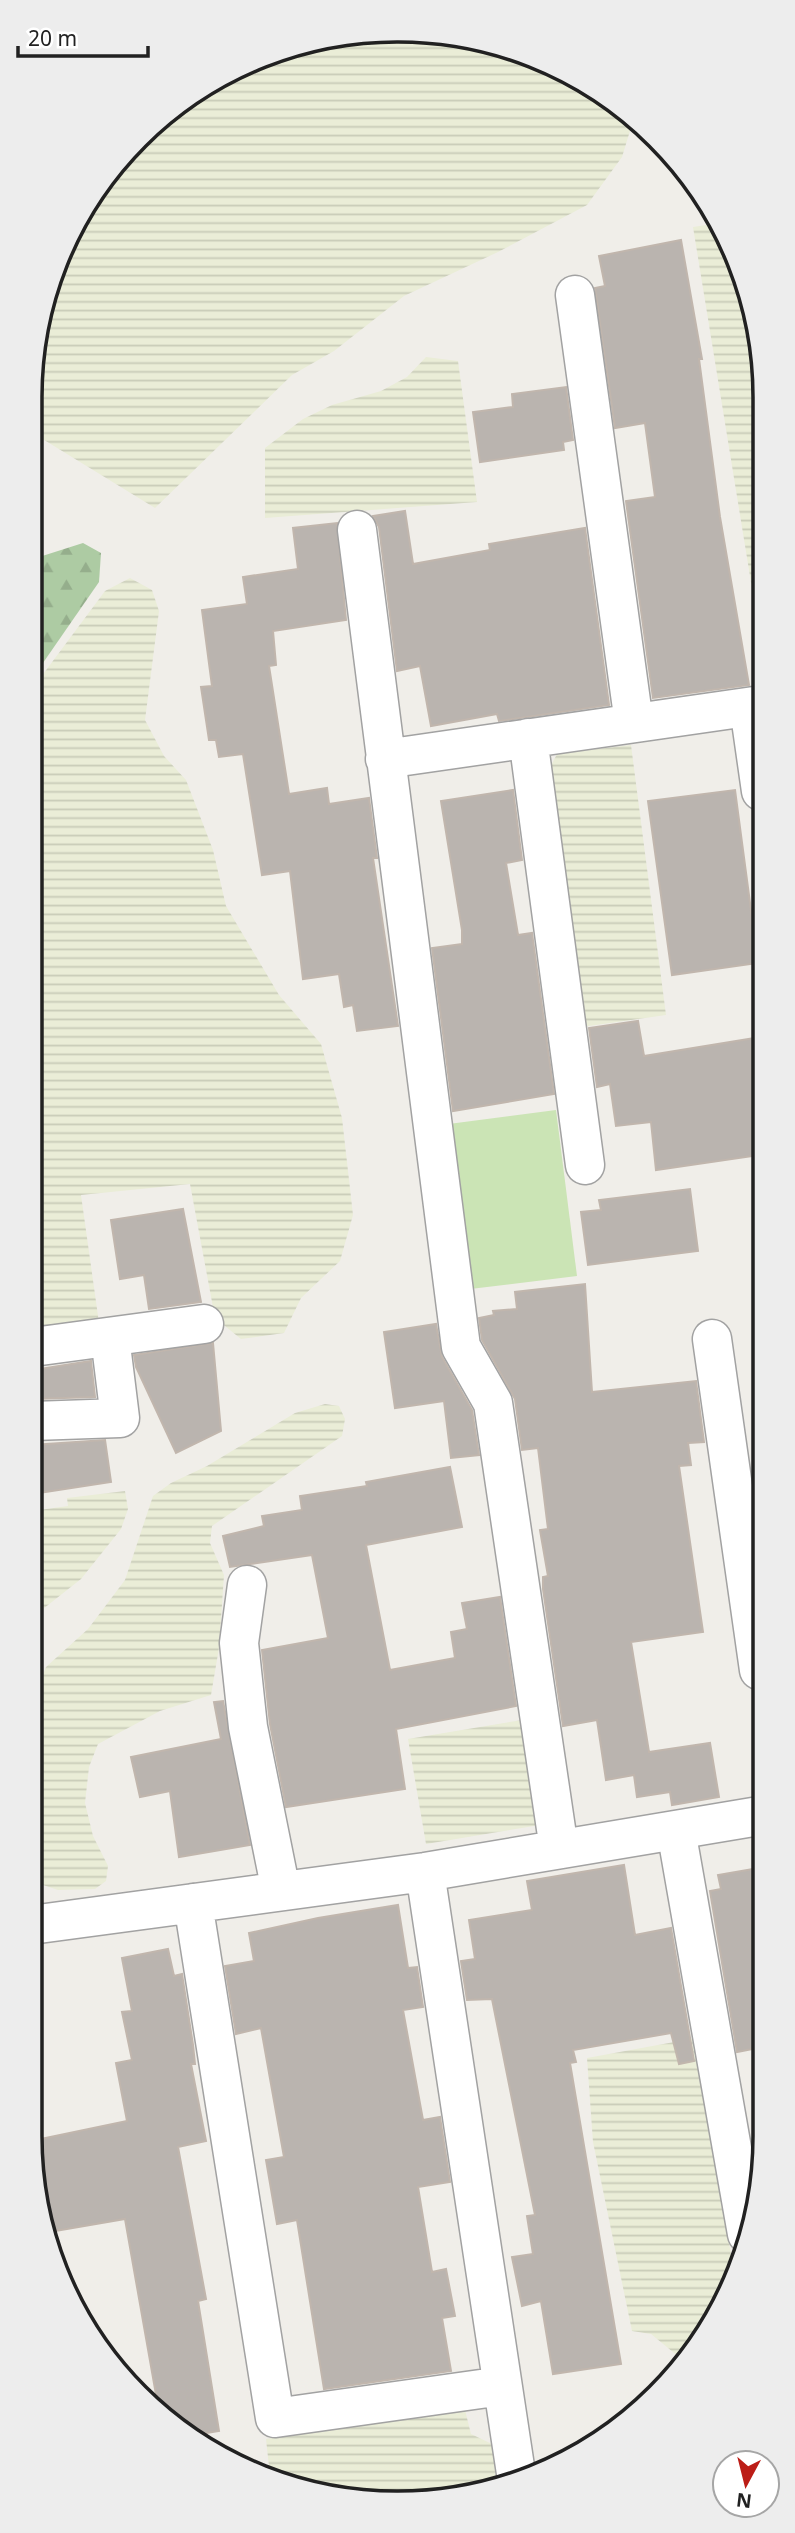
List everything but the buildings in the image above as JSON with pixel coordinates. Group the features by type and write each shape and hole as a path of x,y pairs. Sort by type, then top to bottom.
{"street":[{"path":"575,295 634,723"},
{"path":"357,530 461,1347 492,1403 559,1849"},
{"path":"385,759 753,706"},
{"path":"528,738 585,1165"},
{"path":"42,1346 204,1324"},
{"path":"42,1421 120,1418 110,1337"},
{"path":"712,1339 753,1628"},
{"path":"247,1585 239,1643 247,1727 281,1891"},
{"path":"42,1924 425,1872 753,1817"},
{"path":"676,1830 744,2215"},
{"path":"425,1872 516,2471"},
{"path":"193,1903 275,2418 502,2386"}],"green space":[{"path":"398,42 467,49 534,69 595,102 631,129 622,157 587,205 498,252 404,296 334,351 292,375 155,508 42,439 43,374 54,305 79,240 115,181 146,146 181,115 240,79 283,61 351,45"},
{"path":"708,225 726,261 741,305 750,351 753,398 753,594 693,227"},
{"path":"426,357 458,361 477,502 265,518 265,448 303,419 332,405 381,391 407,377"},
{"path":"83,543 101,553 99,582 42,664 42,556"},
{"path":"130,578 152,590 159,611 145,720 164,756 186,780 213,850 226,906 279,995 321,1044 342,1118 353,1215 340,1261 301,1298 284,1333 241,1339 215,1318 190,1184 81,1195 99,1323 42,1332 42,676 105,591"},
{"path":"631,745 666,1015 575,1028 543,781 557,754"},
{"path":"556,1110 577,1276 462,1290 441,1125"},
{"path":"325,1404 339,1406 345,1419 342,1436 212,1526 210,1543 224,1575 219,1648 211,1695 160,1711 98,1744 89,1767 85,1803 93,1836 108,1866 106,1881 95,1889 58,1890 42,1885 42,1677 46,1667 88,1629 125,1580 153,1496 171,1483 207,1466 295,1413"},
{"path":"125,1491 128,1509 121,1529 81,1579 42,1609 42,1510 68,1506 67,1498"},
{"path":"522,1720 540,1825 426,1844 408,1739"},
{"path":"696,2038 731,2257 705,2313 677,2355 651,2334 632,2331 593,2142 587,2058"},
{"path":"464,2406 471,2434 492,2444 496,2477 421,2490 351,2488 305,2479 269,2467 266,2439"}]}
